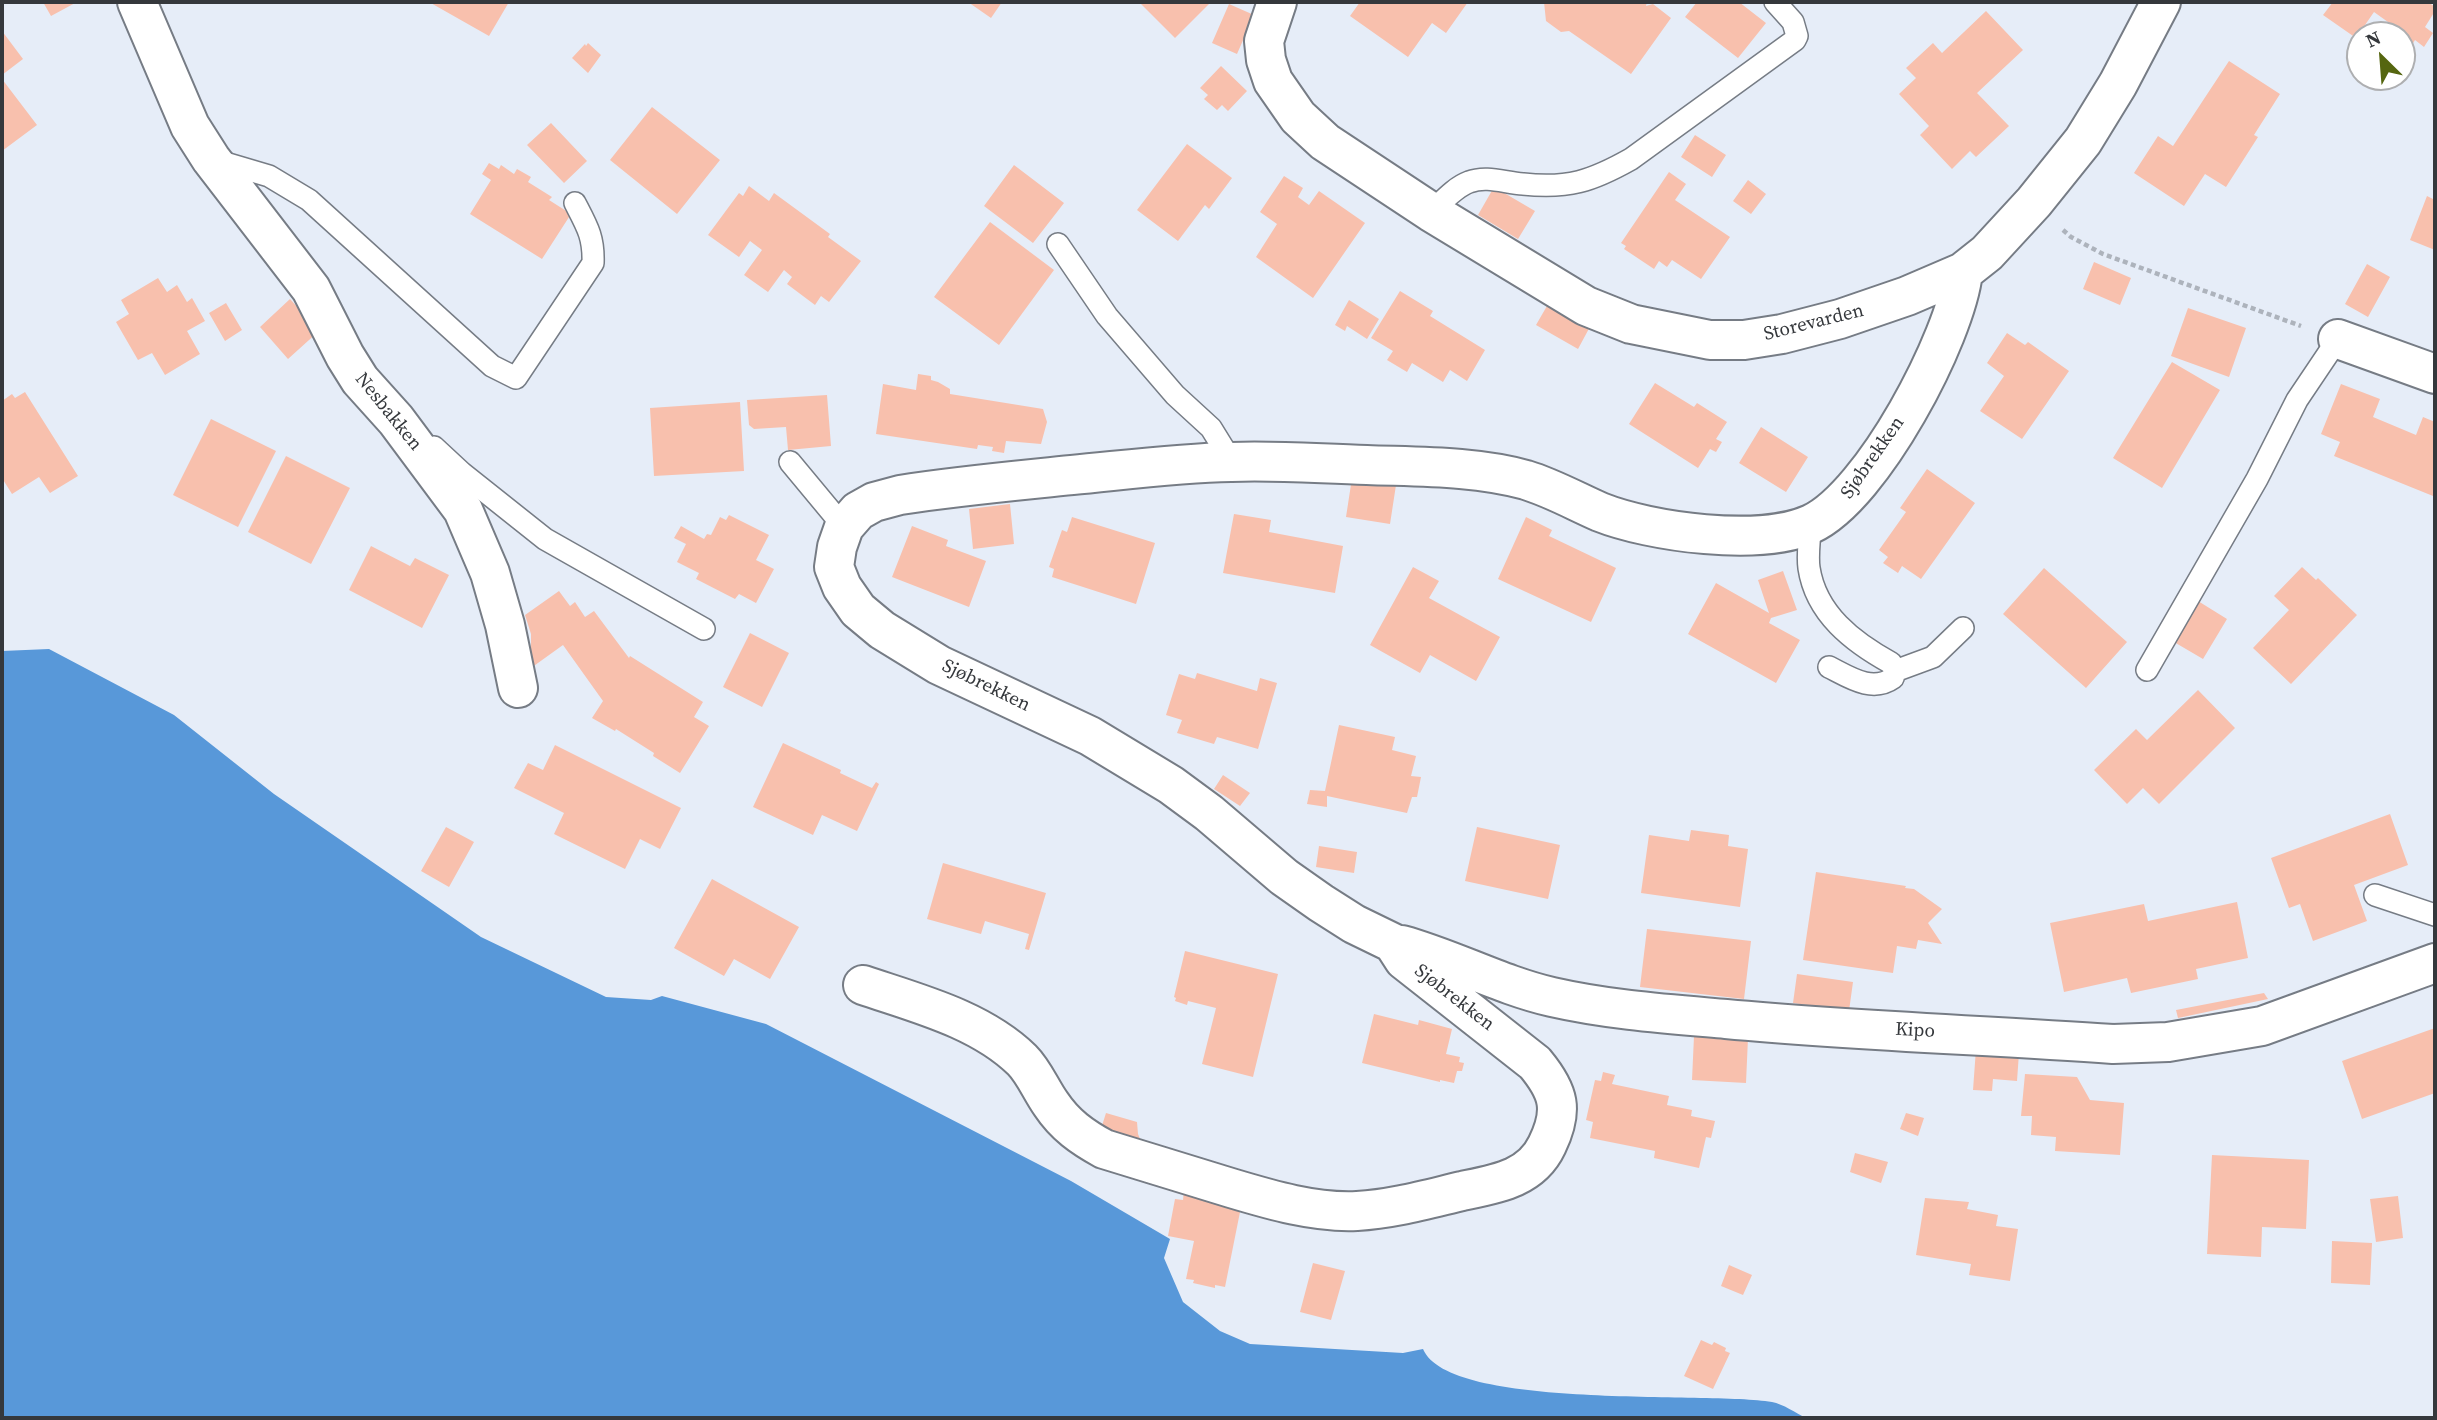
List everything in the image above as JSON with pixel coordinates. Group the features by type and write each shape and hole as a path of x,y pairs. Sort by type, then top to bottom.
{"street":[{"name":"Nesbakken","path":"137,2 190,127 211,159 311,289 360,380 403,430 463,510 490,573 505,625 518,688"},
{"name":"Storevarden","path":"1277,2 1264,41 1266,60 1273,81 1298,117 1325,142 1431,212 1586,306 1631,324 1710,340 1744,340 1782,334 1840,319 1907,296 1963,272 1987,253 2034,202 2083,141 2118,84 2161,2"},
{"name":"Sjøbrekken","path":"863,985 971,1026 1000,1042 1023,1061 1063,1121 1080,1136 1104,1149 1269,1199 1315,1208 1356,1211 1398,1205 1502,1182 1525,1172 1542,1155 1553,1133 1558,1110 1556,1095 1549,1080 1535,1063 1404,960 1393,943 1321,903 1284,877 1209,813 1126,757 1090,736 939,664 882,630 859,610 842,587 834,566 844,527 858,511 874,502 900,495 1158,466 1232,461 1427,467 1484,472 1525,480 1600,512 1667,530 1714,535 1772,534 1810,525 1838,507 1877,458 1921,387 1951,322 1961,291 1963,272"},
{"path":"2338,339 2435,374"},
{"name":"Kipo","path":"1393,943 1434,954 1485,976 1551,997 1626,1010 1771,1023 2113,1044 2168,1042 2262,1026 2435,963"}],"lane":[{"path":"1431,212 1468,182 1488,178 1559,187 1603,175 1631,159 1795,40 1797,36 1793,22 1775,2"},
{"path":"211,159 269,176 309,200 492,366 516,378 593,263 594,245 591,234 575,203"},
{"path":"1058,244 1107,316 1175,395 1211,428 1232,461"},
{"path":"2147,670 2257,479 2297,400 2338,339"},
{"path":"403,430 419,433 462,473 545,539 704,629"},
{"path":"790,462 844,527"},
{"path":"1810,525 1808,566 1820,601 1831,620 1891,663 1895,671 1893,678 1877,685 1861,683 1829,667"},
{"path":"1895,671 1933,657 1963,628"},
{"path":"2375,895 2435,915"}],"path":[{"path":"2034,202 2071,237 2103,254 2338,339"}],"water":[{"path":"49,649 174,715 274,794 481,937 606,997 651,1000 662,996 766,1024 1071,1181 1170,1239 1164,1258 1183,1302 1220,1331 1250,1344 1403,1353 1423,1349 1443,1369 1480,1382 1528,1390 1584,1395 1772,1402 1806,1418 2,1418 2,651"}],"building":[{"path":"43,2 77,2 51,16"},
{"path":"429,2 509,2 489,36"},
{"path":"968,2 1002,2 991,18"},
{"path":"1139,2 1211,2 1175,38"},
{"path":"1360,2 1468,2 1446,33 1432,23 1408,57 1350,16"},
{"path":"1544,2 1647,2 1646,6 1653,4 1671,18 1631,74 1569,31 1561,32 1546,21"},
{"path":"1697,2 1739,2 1766,23 1738,58 1685,17"},
{"path":"2333,2 2428,2 2435,7 2425,27 2433,33 2424,47 2416,41 2416,21 2387,21 2374,12 2368,21 2346,21 2346,31 2323,15"},
{"path":"1229,4 1254,15 1237,54 1212,43"},
{"path":"1986,11 2023,50 1977,93 2009,126 1976,157 1970,151 1952,169 1920,135 1929,126 1899,94 1916,78 1906,68 1933,43 1942,53"},
{"path":"2,31 23,59 2,75"},
{"path":"588,43 601,55 588,73 572,58"},
{"path":"2229,61 2280,94 2254,135 2258,137 2226,187 2205,174 2184,206 2134,173 2158,136 2173,146"},
{"path":"1221,66 1247,91 1228,111 1222,105 1217,110 1204,99 1208,95 1200,88"},
{"path":"2,79 37,125 2,151"},
{"path":"652,107 720,160 677,214 610,160"},
{"path":"551,123 587,161 564,183 527,145"},
{"path":"1695,135 1726,155 1712,177 1681,157"},
{"path":"1187,144 1232,178 1209,209 1205,205 1178,241 1137,210"},
{"path":"489,163 499,169 501,165 514,174 517,169 531,177 528,182 552,197 549,200 571,214 542,259 470,214 491,180 482,174"},
{"path":"1014,165 1064,203 1033,243 984,206"},
{"path":"1669,172 1686,184 1675,200 1730,237 1701,279 1672,260 1667,267 1659,261 1654,269 1624,249 1626,246 1621,243"},
{"path":"1284,176 1303,188 1298,197 1309,205 1319,191 1365,223 1313,298 1256,257 1277,224 1260,212"},
{"path":"1748,180 1766,194 1751,214 1733,201"},
{"path":"749,186 769,201 774,193 830,234 828,237 861,261 829,302 821,296 815,305 787,284 792,277 784,270 768,292 744,275 762,250 750,241 739,257 708,235 739,193 743,196"},
{"path":"1494,187 1535,211 1518,239 1478,215"},
{"path":"2427,196 2435,200 2435,250 2410,240"},
{"path":"990,222 1054,270 999,345 934,297"},
{"path":"2094,262 2131,278 2120,305 2083,289"},
{"path":"2367,264 2390,277 2368,317 2345,304"},
{"path":"158,278 167,292 177,285 187,302 192,298 205,321 187,331 200,354 165,375 152,353 138,360 116,322 129,314 121,300"},
{"path":"1400,291 1433,311 1430,316 1485,350 1467,381 1450,370 1443,382 1412,363 1407,372 1387,360 1393,351 1371,338"},
{"path":"290,299 319,331 288,359 260,327"},
{"path":"1551,299 1592,323 1578,349 1536,325"},
{"path":"1349,300 1379,319 1367,339 1347,326 1345,331 1335,325"},
{"path":"226,303 242,330 225,341 209,313"},
{"path":"2188,308 2246,328 2229,377 2171,356"},
{"path":"2007,333 2025,345 2028,342 2069,371 2022,439 1980,411 2004,376 1987,363"},
{"path":"2172,362 2220,390 2162,488 2113,458"},
{"path":"918,374 931,376 931,380 950,389 950,394 1043,409 1047,422 1041,444 1006,441 1004,453 992,451 993,447 978,445 977,449 876,434 883,384 916,390"},
{"path":"1655,383 1694,407 1697,403 1727,422 1716,439 1722,442 1716,452 1710,449 1698,468 1629,424"},
{"path":"2341,384 2380,399 2373,417 2416,435 2423,417 2435,422 2433,496 2334,456 2340,442 2321,434"},
{"path":"25,392 78,476 50,493 39,477 12,494 2,478 2,401 12,394 15,398"},
{"path":"827,395 831,446 788,450 786,427 754,429 749,425 747,400"},
{"path":"740,402 744,471 654,476 650,408"},
{"path":"211,419 276,451 238,527 173,495"},
{"path":"1761,427 1808,457 1786,492 1739,463"},
{"path":"286,456 350,488 311,564 248,532"},
{"path":"1927,469 1975,503 1921,579 1902,566 1898,573 1883,563 1888,557 1879,550 1906,512 1900,508"},
{"path":"1352,478 1396,485 1390,524 1346,517"},
{"path":"1010,504 1014,544 973,549 969,509"},
{"path":"1234,514 1271,520 1269,532 1343,546 1335,593 1223,573"},
{"path":"729,515 769,535 756,560 774,569 756,603 739,594 735,599 696,579 699,573 677,562 686,544 674,538 681,526 704,539 707,534 711,535 720,517 726,520"},
{"path":"1072,517 1155,543 1136,604 1052,577 1054,569 1049,567 1062,530 1067,532"},
{"path":"1526,517 1552,530 1549,536 1616,568 1591,622 1498,579"},
{"path":"912,526 948,540 946,546 986,561 969,607 892,577"},
{"path":"371,546 410,566 415,558 449,575 422,628 349,590"},
{"path":"1413,567 1439,581 1429,598 1500,637 1476,681 1430,655 1420,673 1370,645"},
{"path":"2302,567 2316,580 2318,578 2357,615 2291,684 2253,648 2289,610 2274,596"},
{"path":"2044,568 2127,642 2086,688 2003,614"},
{"path":"1783,571 1797,610 1771,618 1769,623 1800,640 1776,683 1688,634 1716,583 1769,613 1758,580"},
{"path":"559,591 570,606 575,602 585,617 594,611 629,658 630,656 703,702 694,717 709,726 680,773 616,729 615,731 592,718 603,701 563,645 531,668 531,634 525,615"},
{"path":"2198,601 2227,619 2203,659 2174,642"},
{"path":"750,633 789,653 762,707 723,687"},
{"path":"1197,673 1257,691 1260,678 1277,683 1258,749 1217,737 1214,744 1177,733 1182,720 1166,715 1179,674 1195,679"},
{"path":"2198,690 2235,728 2159,804 2143,788 2127,804 2094,770 2136,729 2147,740"},
{"path":"1339,725 1395,737 1392,750 1416,756 1411,776 1421,777 1417,797 1412,797 1407,813 1327,796 1327,807 1307,804 1310,790 1325,791"},
{"path":"783,743 872,788 876,782 879,784 857,831 822,815 813,835 753,807"},
{"path":"555,745 681,808 660,849 640,839 625,869 554,834 564,813 514,788 528,763 543,770"},
{"path":"1223,775 1250,793 1240,806 1214,789"},
{"path":"2390,814 2408,865 2354,885 2367,921 2313,941 2300,904 2289,908 2271,858"},
{"path":"446,827 474,842 449,887 421,871"},
{"path":"1477,827 1560,845 1548,899 1465,881"},
{"path":"1691,830 1729,835 1728,846 1748,849 1740,907 1641,893 1649,835 1689,841"},
{"path":"1319,846 1357,852 1354,873 1316,867"},
{"path":"943,863 1046,893 1029,950 1025,949 1029,934 985,921 981,934 927,919"},
{"path":"1816,872 1914,889 1942,909 1928,923 1942,944 1918,940 1916,949 1897,946 1893,973 1803,960"},
{"path":"712,879 799,927 770,979 734,959 724,976 674,948"},
{"path":"2237,902 2248,958 2196,969 2198,979 2131,993 2127,978 2064,992 2050,923 2144,904 2148,921"},
{"path":"1647,929 1751,941 1744,999 1640,987"},
{"path":"1185,951 1278,974 1253,1077 1202,1064 1216,1008 1188,1001 1187,1005 1175,1001"},
{"path":"1797,974 1853,982 1849,1011 1793,1003"},
{"path":"2264,993 2268,999 2178,1018 2176,1010"},
{"path":"1374,1014 1418,1025 1419,1020 1452,1029 1446,1054 1460,1057 1459,1062 1464,1063 1462,1071 1457,1071 1454,1083 1362,1063"},
{"path":"2435,1028 2435,1093 2362,1119 2342,1061"},
{"path":"1694,1036 1748,1038 1746,1083 1692,1080"},
{"path":"1976,1049 2019,1053 2017,1081 1993,1079 1992,1091 1973,1090"},
{"path":"1603,1072 1615,1075 1612,1084 1669,1096 1667,1105 1692,1110 1691,1116 1715,1121 1711,1138 1706,1137 1699,1168 1654,1158 1655,1151 1590,1138 1593,1122 1586,1120 1595,1080 1601,1081"},
{"path":"2025,1074 2077,1077 2090,1100 2124,1103 2120,1155 2055,1151 2056,1137 2031,1135 2032,1116 2021,1116"},
{"path":"1106,1113 1137,1122 1138,1134 1144,1148 1099,1135"},
{"path":"1906,1113 1924,1118 1918,1136 1900,1129"},
{"path":"1855,1153 1888,1162 1881,1183 1850,1172"},
{"path":"2212,1155 2309,1160 2306,1229 2262,1227 2261,1257 2207,1254"},
{"path":"1184,1190 1242,1202 1225,1287 1215,1285 1215,1288 1186,1279 1194,1241 1168,1236 1175,1199 1183,1200"},
{"path":"2398,1196 2403,1238 2376,1242 2370,1199"},
{"path":"1925,1198 1969,1202 1967,1209 1998,1215 1996,1226 2018,1229 2010,1281 1969,1275 1971,1264 1916,1255"},
{"path":"2332,1241 2372,1243 2370,1285 2331,1283"},
{"path":"1313,1263 1345,1271 1331,1320 1300,1312"},
{"path":"1729,1265 1752,1275 1743,1295 1721,1286"},
{"path":"1701,1340 1712,1345 1714,1342 1730,1353 1713,1389 1684,1376"}]}
